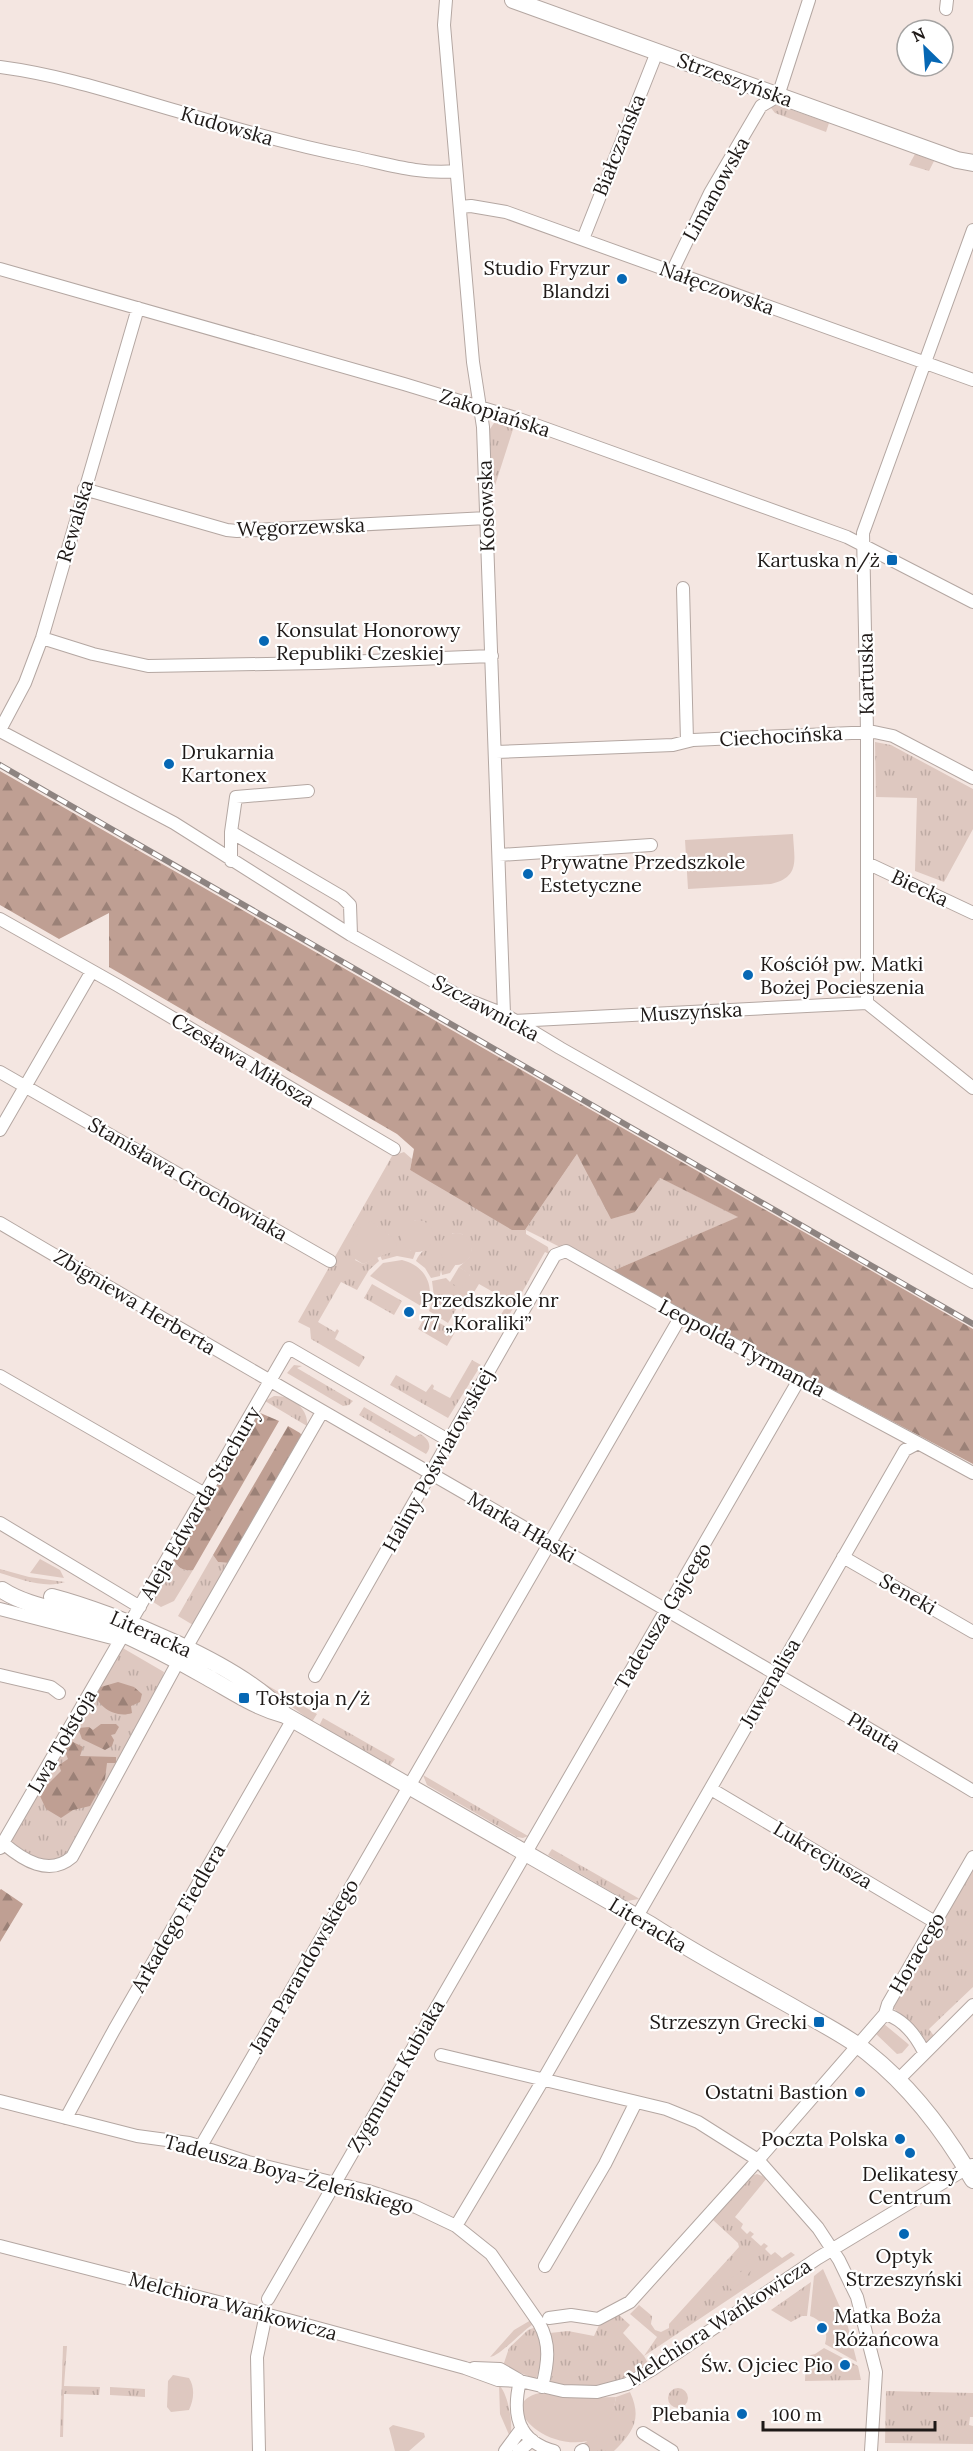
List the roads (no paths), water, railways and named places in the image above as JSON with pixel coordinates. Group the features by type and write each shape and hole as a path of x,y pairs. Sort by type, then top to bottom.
{"street":[{"name":"Kosowska","path":"446,0 444,25 456,171 478,405 483,427 499,855 509,1017"},
{"name":"Strzeszyńska","path":"513,0 965,162 973,170"},
{"path":"778,96 809,0"},
{"name":"Białczańska","path":"583,238 657,52"},
{"name":"Kudowska","path":"0,67 42,72 77,81 279,142 411,169 456,171"},
{"path":"755,88 761,106"},
{"name":"Limanowska","path":"672,272 710,193 761,106 778,96"},
{"name":"Nałęczowska","path":"460,207 506,212 973,380"},
{"name":"Kartuska","path":"867,1002 867,731 863,533 973,230"},
{"name":"Zakopiańska","path":"0,269 478,405 812,524 862,544 973,602"},
{"name":"Rewalska","path":"0,731 25,683 42,638 138,308"},
{"name":"Węgorzewska","path":"84,489 237,531 487,518"},
{"path":"683,588 687,741"},
{"path":"42,638 93,654 148,666 319,663 492,656"},
{"name":"Szczawnicka","path":"0,731 174,824 351,935 463,998 509,1017 973,1282"},
{"name":"Ciechocińska","path":"496,752 673,745 687,741 867,731 893,736 973,778"},
{"path":"231,861 231,832 236,796 308,791"},
{"path":"231,832 342,897 350,905 351,935"},
{"path":"499,855 651,845"},
{"name":"Biecka","path":"867,863 973,913"},
{"name":"Czesława Miłosza","path":"0,919 394,1149"},
{"path":"0,1130 92,971"},
{"path":"867,1002 973,1088"},
{"name":"Muszyńska","path":"509,1017 867,1002"},
{"name":"Stanisława Grochowiaka","path":"2,1073 330,1261"},
{"name":"Zbigniewa Herberta","path":"0,1223 269,1382"},
{"name":"Leopolda Tyrmanda","path":"566,1251 681,1316 973,1473"},
{"name":"Haliny Poświatowskiej","path":"315,1676 555,1255 566,1251"},
{"name":"Jana Parandowskiego","path":"201,2146 681,1316"},
{"name":"Aleja Edwarda Stachury","path":"125,1633 289,1347 448,1440"},
{"path":"0,1376 205,1494"},
{"name":"Tadeusza Gajcego","path":"525,1853 800,1378"},
{"name":"Marka Hłaski","path":"269,1382 776,1673"},
{"path":"1,1846 40,1866 58,1866 72,1857 182,1655 322,1412"},
{"name":"Juwenalisa","path":"456,2226 543,2080 905,1450 918,1443"},
{"path":"0,1523 140,1607"},
{"name":"Seneki","path":"843,1557 973,1632"},
{"name":"Literacka","path":"1,1590 45,1595 82,1605 125,1633 246,1682 276,1704 289,1717 857,2045 898,2080 936,2122 971,2171"},
{"path":"0,1609 125,1633"},
{"name":"Lwa Tołstoja","path":"1,1846 125,1633"},
{"name":"Plauta","path":"776,1673 973,1791"},
{"path":"0,1675 51,1687 59,1692"},
{"name":"Arkadego Fiedlera","path":"66,2118 289,1717"},
{"name":"Lukrecjusza","path":"711,1789 935,1922"},
{"name":"Zygmunta Kubiaka","path":"268,2299 525,1853"},
{"name":"Horacego","path":"549,2318 571,2315 598,2319 630,2301 758,2160 885,2014 888,2004 973,1857"},
{"path":"898,2080 973,2005"},
{"path":"885,2014 894,2016 916,2037 924,2052"},
{"path":"441,2055 666,2109 698,2122 758,2160 798,2203 832,2249 848,2278 863,2316 876,2372 873,2388 871,2451"},
{"name":"Tadeusza Boya-Żeleńskiego","path":"0,2101 137,2136 201,2146 248,2162 398,2200 441,2217 456,2226 490,2254 545,2334 548,2349 542,2387"},
{"path":"545,2266 604,2164 636,2102"},
{"name":"Melchiora Wańkowicza","path":"0,2246 465,2368 500,2369 520,2381 542,2387 583,2393 597,2392 635,2380 832,2249 971,2171"},
{"path":"259,2451 257,2357 266,2314"},
{"path":"520,2381 515,2407 516,2416 532,2440 554,2451"},
{"path":"505,2451 522,2428"},
{"path":"643,2433 672,2451"},
{"path":"519,2451 532,2440"}],"railway":[{"path":"0,765 973,1324"}],"place":[{"name":"Studio Fryzur Blandzi","path":"622,279"},
{"name":"Kartuska n/ż","path":"892,560"},
{"name":"Konsulat Honorowy Republiki Czeskiej","path":"264,641"},
{"name":"Drukarnia Kartonex","path":"169,764"},
{"name":"Prywatne Przedszkole Estetyczne","path":"528,874"},
{"name":"Kościół pw. Matki Bożej Pocieszenia","path":"748,975"},
{"name":"Przedszkole nr 77 „Koraliki”","path":"409,1312"},
{"name":"Tołstoja n/ż","path":"244,1698"},
{"name":"Strzeszyn Grecki","path":"819,2022"},
{"name":"Ostatni Bastion","path":"860,2092"},
{"name":"Poczta Polska","path":"900,2139"},
{"name":"Delikatesy Centrum","path":"910,2153"},
{"name":"Optyk Strzeszyński","path":"904,2234"},
{"name":"Matka Boża Różańcowa","path":"822,2328"},
{"name":"Św. Ojciec Pio","path":"845,2365"},
{"name":"Plebania","path":"742,2414"}]}
